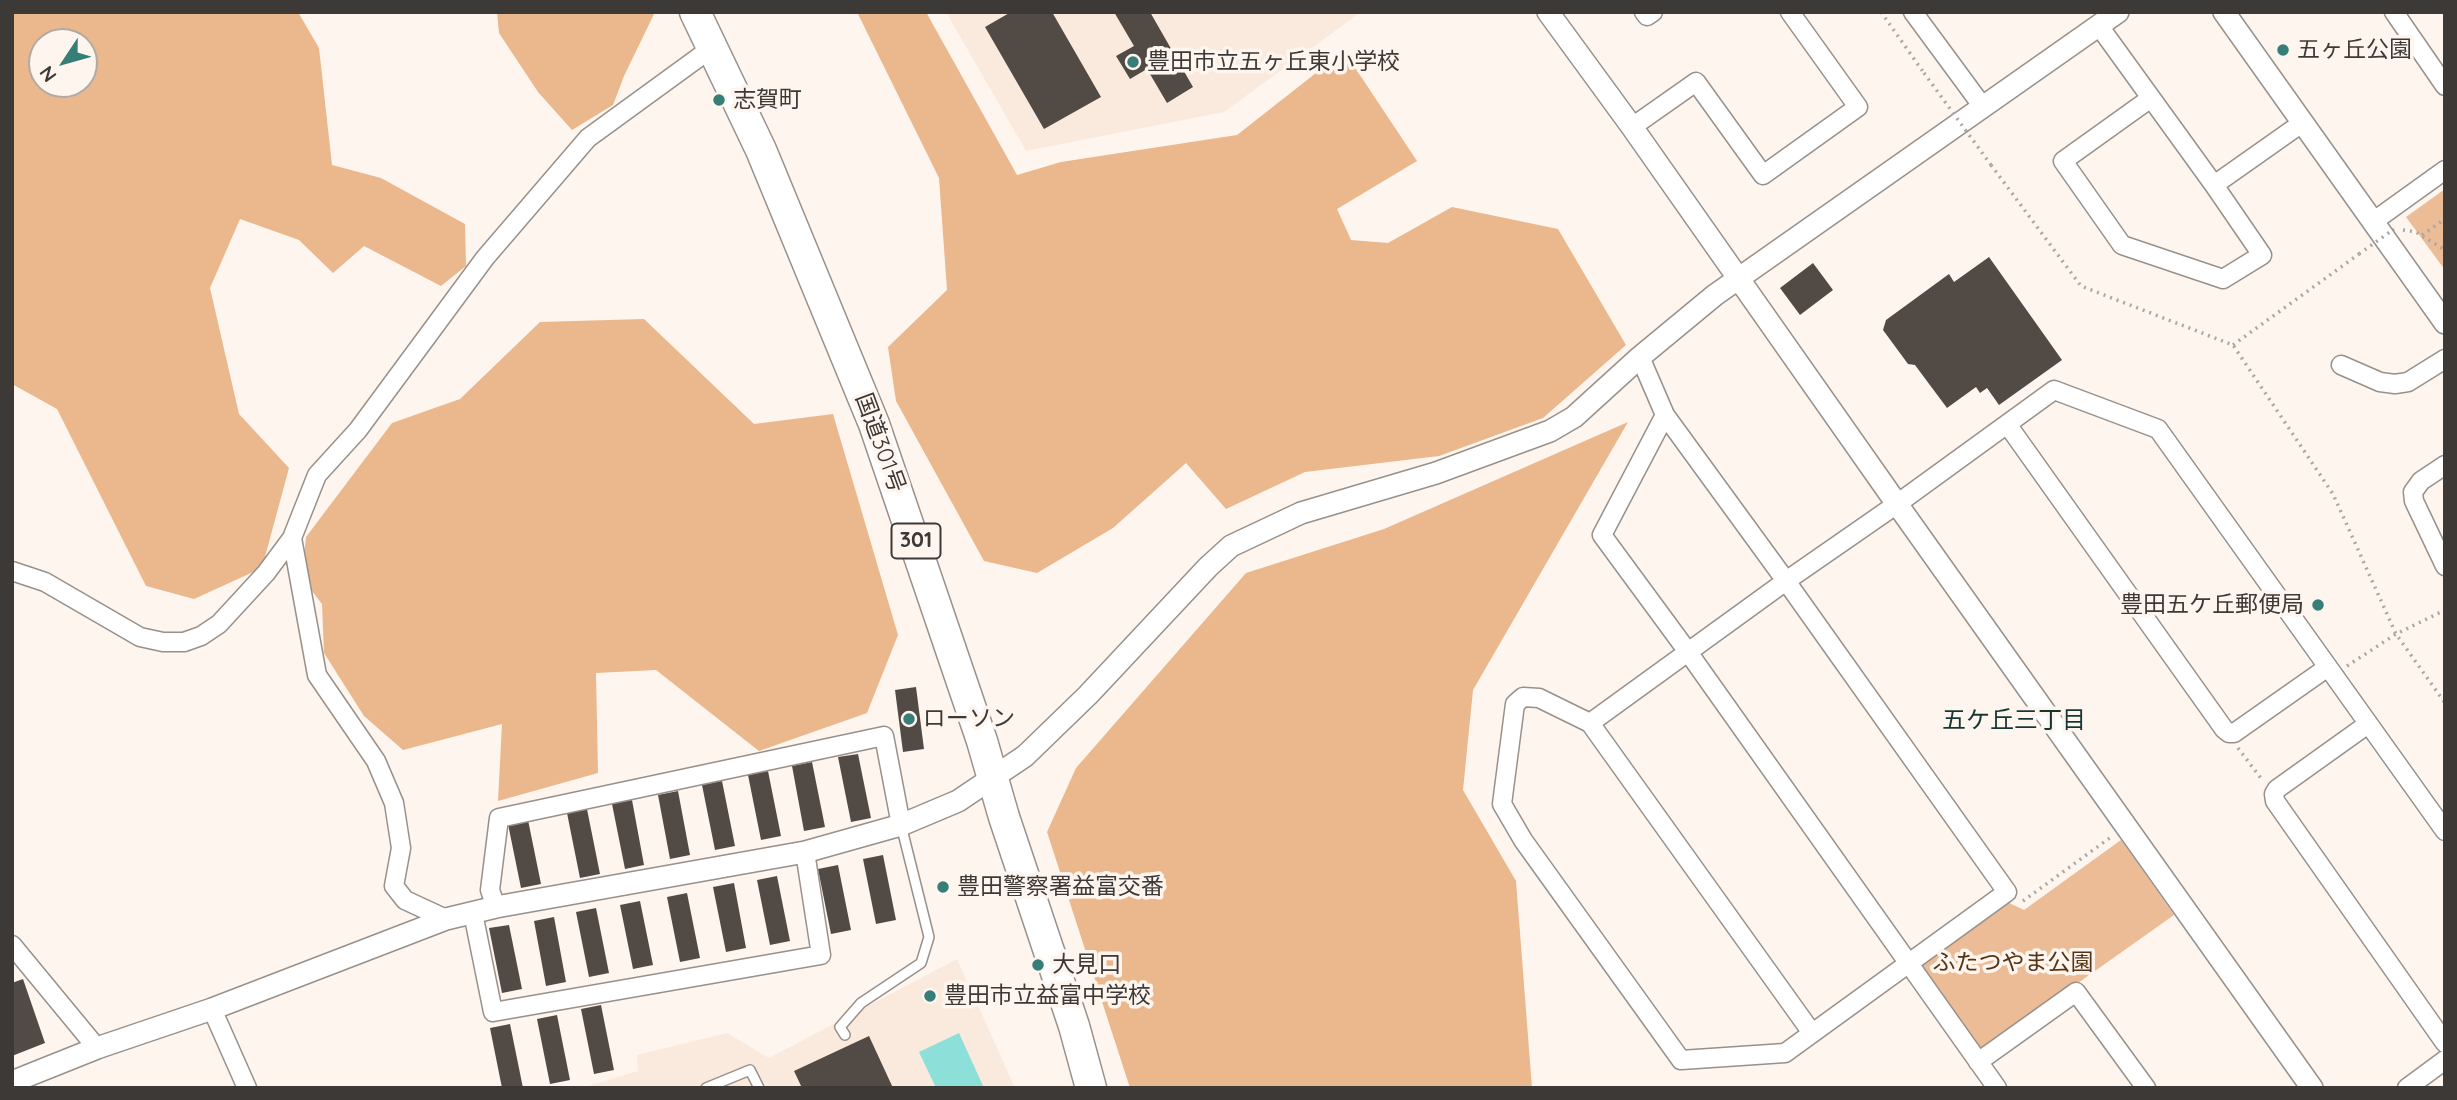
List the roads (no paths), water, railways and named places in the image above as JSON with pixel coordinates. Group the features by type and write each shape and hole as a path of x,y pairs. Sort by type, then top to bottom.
{"highway":[{"name":"国道301号","path":"695,12 761,150 874,424 918,547 1074,1026 1091,1088"}],"street":[{"path":"1548,12 2312,1088"},
{"path":"1644,12 1647,16 1653,12"},
{"path":"1632,127 1696,82 1763,175 1858,107 1790,12"},
{"path":"12,1082 446,919 496,907 805,852 901,825 958,801 1025,756 1079,704 1231,546 1301,513 1436,474 1550,430 1574,416 1715,295 2118,12"},
{"path":"2224,12 2302,123 2384,225 2445,323"},
{"path":"2393,12 2445,86"},
{"path":"1917,14 1983,107"},
{"path":"2099,26 2151,98 2214,186 2262,254 2223,279 2122,245 2063,161 2151,98"},
{"path":"12,570 45,582 140,637 163,642 184,642 201,636 219,624 267,573 292,538 317,474 358,430 485,258 553,178 588,138 713,47"},
{"path":"2214,186 2302,123"},
{"path":"2384,225 2445,170"},
{"path":"1640,357 1665,415 2007,892 1785,1053 1681,1060 1523,841 1502,804 1515,704 1523,697 1539,698 1590,723 1812,1033"},
{"path":"2342,365 2380,382 2395,384 2408,382 2445,359"},
{"path":"1590,723 2054,390 2158,429 2445,831"},
{"path":"1665,415 1602,535 1997,1088"},
{"path":"2007,424 2229,733 2234,733 2331,671"},
{"path":"2445,464 2421,481 2413,492 2414,501 2445,566"},
{"path":"292,538 317,675 376,761 394,803 401,848 394,886 405,900 446,919"},
{"path":"2368,724 2277,789 2274,801 2445,1043"},
{"path":"496,907 490,890 499,818 884,736 901,825"},
{"path":"473,913 493,1013 821,955 805,852"},
{"path":"12,944 97,1048"},
{"path":"1979,1062 2076,992 2146,1088"},
{"path":"212,1009 247,1088"},
{"path":"2407,1088 2445,1060"}],"lane":[{"path":"845,1035 840,1027 861,1003 921,963 929,937 901,825"},
{"path":"706,1088 750,1069 759,1088"}],"water":[{"path":"959,1033 984,1088 936,1088 919,1052"}],"place":[{"name":"五ヶ丘公園","path":"2283,50"},
{"name":"豊田市立五ヶ丘東小学校","path":"1133,62"},
{"name":"志賀町","path":"719,100"},
{"name":"豊田五ケ丘郵便局","path":"2318,605"},
{"name":"ローソン","path":"909,719"},
{"name":"豊田警察署益富交番","path":"943,887"},
{"name":"大見口","path":"1038,965"},
{"name":"豊田市立益富中学校","path":"930,996"}],"district":[{"name":"五ケ丘三丁目","path":"2014,721"}],"park label":[{"name":"ふたつやま公園","path":"2013,963"}]}
